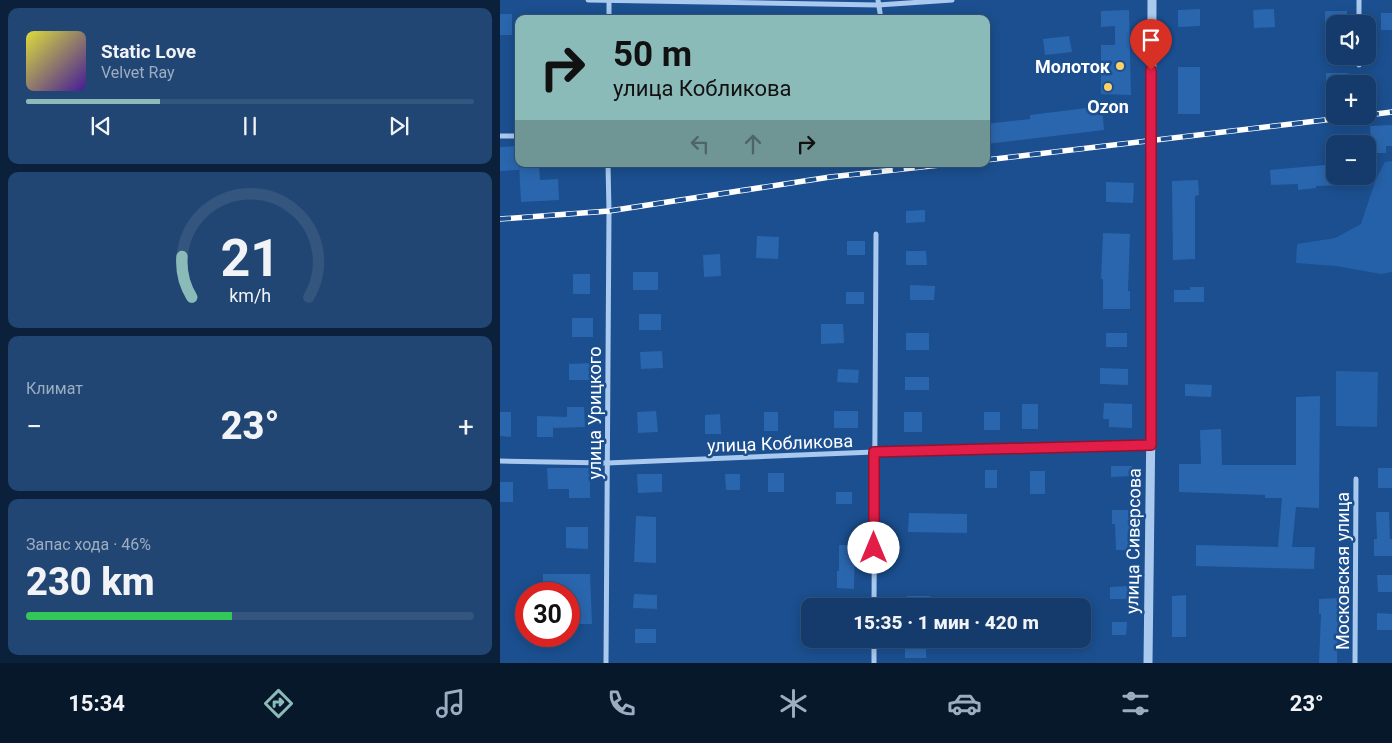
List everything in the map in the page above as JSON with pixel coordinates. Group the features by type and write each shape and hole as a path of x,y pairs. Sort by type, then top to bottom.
{"street":[{"path":"588,0 878,2 952,0"},
{"path":"609,0 609,15"},
{"name":"улица Сиверсова","path":"1148,663 1151,445 1152,0"},
{"path":"1359,0 1359,15"},
{"path":"878,2 880,15"},
{"path":"500,136 515,136"},
{"name":"улица Урицкого","path":"606,663 608,167"},
{"path":"874,598 876,234"},
{"name":"улица Кобликова","path":"500,461 607,464 874,452 1151,445"},
{"name":"Московская улица","path":"1355,663 1356,479"},
{"path":"874,648 874,663"}],"shaded area":[{"path":"1392,161 1392,272 1381,274 1336,266 1296,263 1297,244 1335,238 1361,224 1374,185 1376,185 1376,179 1385,162"},
{"path":"1336,371 1378,372 1377,427 1336,426"}],"building":[{"path":"1200,9 1200,26 1178,27 1178,10"},
{"path":"1274,9 1275,27 1254,28 1253,10"},
{"path":"1129,10 1131,95 1101,94 1101,45 1115,45 1115,26 1101,27 1101,11"},
{"path":"1325,11 1347,11 1347,15 1326,15 1325,28"},
{"path":"1381,13 1392,13 1392,30 1381,30"},
{"path":"500,14 512,14 512,35 500,35"},
{"path":"1069,36 1072,52 1045,55 1043,39"},
{"path":"1178,67 1200,67 1200,114 1178,114"},
{"path":"1326,73 1348,73 1348,75 1326,75"},
{"path":"1102,106 1104,130 990,144 990,124 1030,119 1030,115"},
{"path":"1392,125 1392,146 1386,146 1386,153 1376,153 1376,135 1371,135 1370,126"},
{"path":"515,146 515,167 519,167 519,170 500,171 500,147"},
{"path":"1326,165 1326,185 1348,185 1316,186 1316,188 1298,190 1298,184 1271,185 1270,170"},
{"path":"519,167 539,167 540,180 558,179 559,200 521,202"},
{"path":"1198,180 1199,195 1195,196 1195,259 1173,260 1172,181"},
{"path":"1106,182 1134,183 1133,203 1106,202"},
{"path":"925,210 925,222 906,223 906,211"},
{"path":"1103,233 1130,234 1128,291 1130,291 1130,309 1103,309 1103,279 1101,279"},
{"path":"757,236 779,237 778,259 756,258"},
{"path":"847,241 865,241 865,255 847,255"},
{"path":"906,251 926,251 927,265 906,265"},
{"path":"720,254 721,276 704,277 703,255"},
{"path":"633,272 658,272 658,290 633,290"},
{"path":"573,274 590,274 590,294 573,294"},
{"path":"910,285 935,286 934,300 910,300"},
{"path":"1190,287 1204,287 1204,302 1174,302 1174,290 1190,290"},
{"path":"846,292 864,292 864,304 846,304"},
{"path":"639,314 661,314 661,330 639,330"},
{"path":"572,318 593,318 593,337 572,337"},
{"path":"821,324 843,324 844,343 821,344"},
{"path":"906,333 929,333 929,350 906,350"},
{"path":"1106,333 1127,333 1127,347 1106,347"},
{"path":"662,351 663,368 641,369 640,352"},
{"path":"592,363 592,380 569,380 569,364"},
{"path":"1100,368 1128,369 1128,385 1100,384"},
{"path":"838,369 859,370 858,383 837,382"},
{"path":"905,377 929,377 929,390 905,390"},
{"path":"1185,384 1212,385 1211,397 1185,396"},
{"path":"1320,396 1319,508 1296,507 1292,547 1315,547 1314,569 1196,566 1196,545 1278,547 1282,498 1265,498 1265,495 1179,492 1179,464 1201,464 1200,430 1221,429 1222,465 1296,465 1296,397"},
{"path":"1104,403 1132,404 1132,428 1109,427 1109,419 1103,419"},
{"path":"1022,404 1038,404 1038,429 1022,429"},
{"path":"567,407 584,407 585,427 553,428 553,437 537,437 537,416 567,417"},
{"path":"656,411 658,432 638,433 637,412"},
{"path":"834,411 858,411 858,428 834,428"},
{"path":"500,412 511,412 511,437 500,436"},
{"path":"764,412 778,412 778,431 764,431"},
{"path":"904,412 922,412 922,432 904,432"},
{"path":"984,412 1000,412 1000,430 984,430"},
{"path":"720,414 721,434 705,434 705,415"},
{"path":"1111,466 1132,466 1132,476 1111,477"},
{"path":"547,468 590,468 590,498 569,498 569,489 548,489"},
{"path":"1378,468 1392,468 1392,488 1378,488"},
{"path":"985,470 997,470 997,488 985,488"},
{"path":"1030,471 1045,471 1045,494 1030,494"},
{"path":"768,473 784,473 784,492 768,492"},
{"path":"637,474 662,474 662,492 638,493"},
{"path":"725,474 740,474 740,490 726,490"},
{"path":"500,482 513,482 513,502 500,502"},
{"path":"836,492 852,492 852,504 836,504"},
{"path":"1112,510 1129,510 1130,550 1116,550 1115,524 1112,524"},
{"path":"1376,512 1389,512 1392,556 1374,556 1374,539 1377,539"},
{"path":"909,513 967,514 967,533 908,532"},
{"path":"636,516 656,517 656,563 634,562"},
{"path":"566,527 588,527 588,549 566,548"},
{"path":"839,545 855,545 854,589 837,588"},
{"path":"543,574 590,574 592,624 580,624 580,582 543,582"},
{"path":"1377,575 1392,575 1392,592 1378,592"},
{"path":"1129,586 1129,599 1110,599 1110,587"},
{"path":"634,594 657,595 657,609 633,608"},
{"path":"1186,595 1186,637 1172,637 1172,596"},
{"path":"907,596 930,596 930,598 907,598"},
{"path":"1338,598 1337,663 1319,663 1321,614 1319,614 1319,599"},
{"path":"1377,613 1392,614 1392,630 1377,630"},
{"path":"1112,622 1127,622 1126,635 1112,635"},
{"path":"635,629 656,629 656,643 635,643"},
{"path":"905,648 926,648 926,658 905,658"}],"railway":[{"path":"1376,114 1392,112"},
{"path":"990,160 1326,120"},
{"path":"500,219 609,211 830,177 922,167"}],"place":[{"name":"Молоток","path":"1120,66"},
{"name":"Ozon","path":"1108,87"}],"route":[{"path":"874,548 874,452 1151,445 1151,70"}]}
